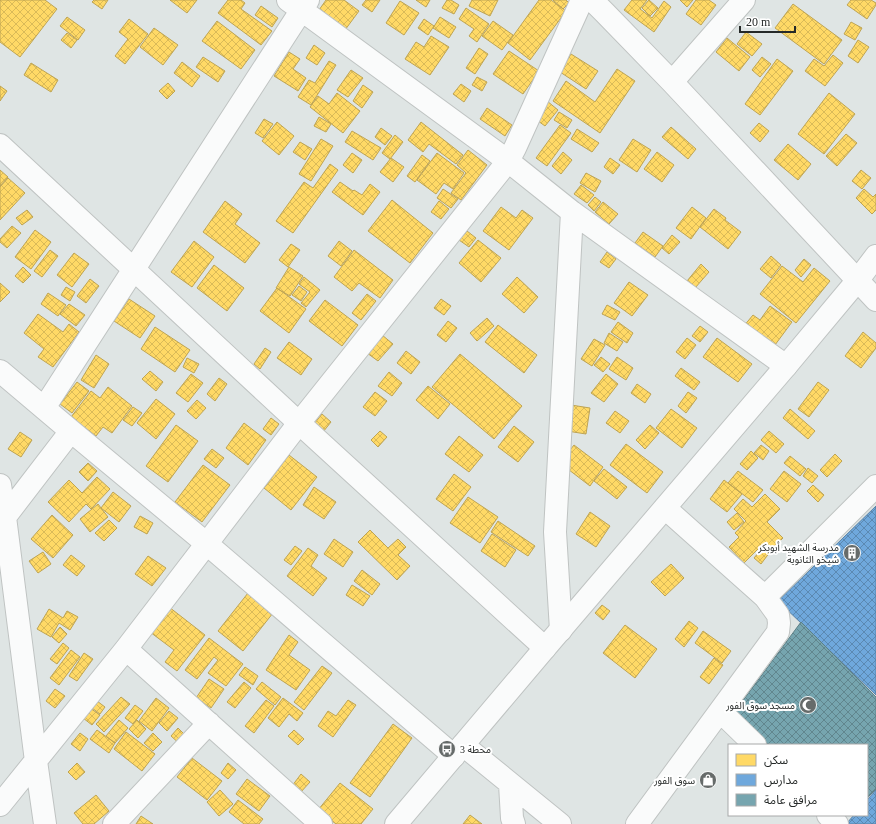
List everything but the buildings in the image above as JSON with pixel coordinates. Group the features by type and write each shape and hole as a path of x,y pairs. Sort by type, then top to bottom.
{"street":[{"path":"0,805 126,649 300,423 508,161 582,0"},
{"path":"672,82 744,0"},
{"path":"44,408 134,269 299,3 508,161 572,212 786,366"},
{"path":"604,4 672,82 876,300"},
{"path":"0,146 545,648"},
{"path":"561,630 555,532 572,212"},
{"path":"396,824 786,366 876,256"},
{"path":"0,371 207,544 458,750 510,784 550,821"},
{"path":"5,517 71,431"},
{"path":"0,485 45,824"},
{"path":"765,597 876,486"},
{"path":"637,824 778,632 779,623 778,615 765,597 665,508"},
{"path":"126,649 321,824"},
{"path":"720,711 754,744"},
{"path":"114,824 209,723"},
{"path":"510,784 512,818 514,824"},
{"path":"829,816 837,824"}],"place":[{"name":"مدرسة الشهيد أبوبكر شيخو الثانوية","path":"852,553"},
{"name":"مسجد سوق الفور","path":"808,705"},
{"name":"محطة 3","path":"447,749"},
{"name":"سوق الفور","path":"708,780"}]}
